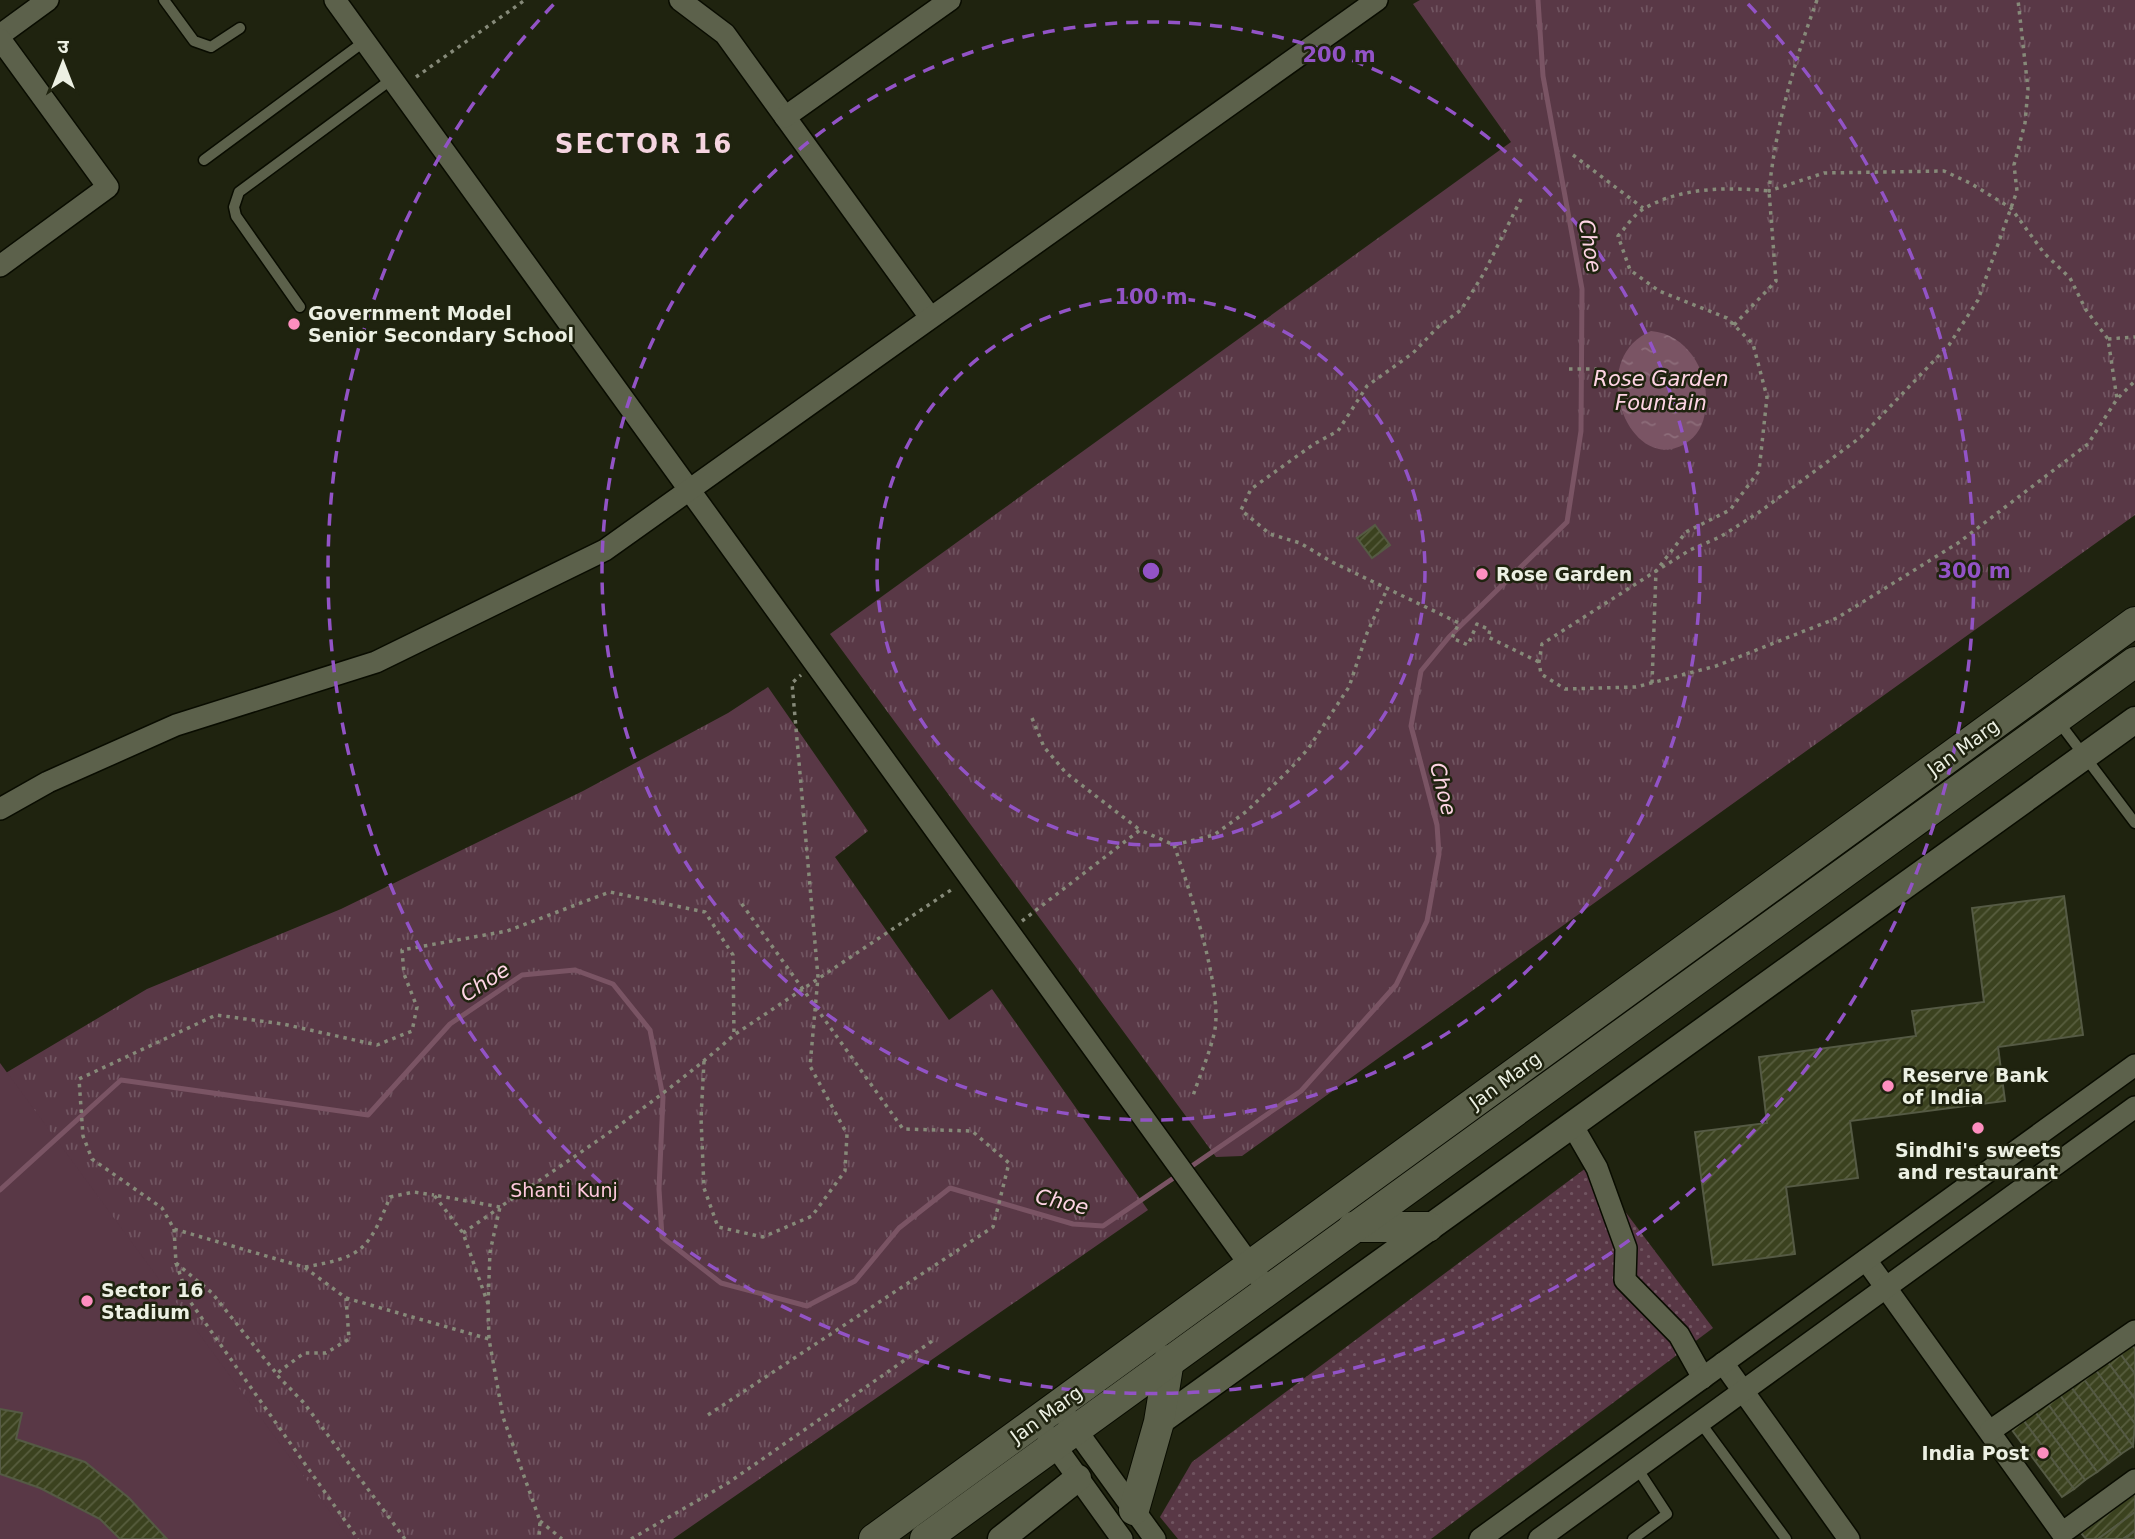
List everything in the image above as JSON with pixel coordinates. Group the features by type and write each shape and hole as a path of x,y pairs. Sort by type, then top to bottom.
{"main road":[{"name":"Jan Marg","path":"874,1539 1056,1425 1169,1360 1259,1277 1353,1227 2047,706 2135,622"},
{"name":"Jan Marg","path":"925,1539 1056,1425 1259,1277 2047,706 2135,662"},
{"path":"1353,1227 1428,1227"},
{"path":"1134,1510 1159,1422 1169,1360"}],"street":[{"path":"335,0 1259,1277"},
{"path":"680,0 725,34 930,317"},
{"path":"785,117 950,0"},
{"path":"0,809 48,782 176,724 376,662 605,550 1377,0"},
{"path":"0,266 108,187 0,37 38,3"},
{"path":"1159,1422 2135,720"},
{"path":"1480,1539 2135,1065"},
{"path":"1539,1539 2135,1107"},
{"path":"1571,1124 1597,1168 1626,1248 1625,1280 1679,1335 1703,1378"},
{"path":"1866,1260 1990,1431 2060,1536 2135,1480"},
{"path":"1990,1431 2135,1331"},
{"path":"1723,1363 1849,1539"},
{"path":"1056,1425 1078,1478 1122,1539"},
{"path":"1056,1425 1134,1510 1155,1539"},
{"path":"1001,1539 1078,1478"}],"lane":[{"path":"164,0 194,41 201,45 211,47 240,28"},
{"path":"204,160 365,41"},
{"path":"300,307 236,216 234,207 239,192 396,84"},
{"path":"2047,706 2135,823"},
{"path":"1700,1422 1786,1539"},
{"path":"1633,1539 1667,1514 1637,1468"}],"path":[{"path":"396,84 526,0"},
{"path":"1734,325 1776,281 1769,191 1774,145 1784,102 1817,0"},
{"path":"2018,0 2028,89 2025,123 2014,165 2017,191 1978,300 1949,345 1876,424 1758,513 1720,537 1690,550 1542,644 1539,662 1541,674 1565,689 1597,690 1652,683 1716,666 1837,618 1958,544 2088,444 2117,399 2135,381"},
{"path":"1573,155 1643,208"},
{"path":"1652,683 1656,571 1686,532 1730,510 1759,471 1768,397 1753,344 1727,318 1659,291 1630,270 1618,236 1643,208 1699,191 1732,187 1769,191 1824,173 1944,171 2011,208 2045,254 2070,278 2087,310 2108,339 2117,399"},
{"path":"1521,199 1484,273 1461,310 1439,326 1413,353 1367,386 1338,431 1314,444 1251,489 1241,510 1270,534 1300,542 1332,562 1388,587 1459,624 1452,638 1468,645 1477,624 1490,631 1488,638 1539,662"},
{"path":"2108,339 2135,337"},
{"path":"1569,369 1597,369"},
{"path":"1032,718 1044,747 1066,773 1140,830 1174,845 1214,835 1247,811 1308,748 1349,687 1367,633 1388,587"},
{"path":"704,1061 701,1118 704,1188 718,1227 764,1237 812,1216 845,1171 847,1134 810,1066 818,977 792,683 815,662"},
{"path":"1009,931 1140,830"},
{"path":"1174,845 1194,903 1215,1004 1215,1029 1193,1096"},
{"path":"463,1233 595,1143 704,1061 734,1035 970,877"},
{"path":"358,1539 189,1300 176,1263 174,1229 162,1208 92,1159 83,1136 79,1079 216,1015 283,1024 377,1045 412,1031 417,1007 404,974 402,950 507,931 610,892 705,912 733,956 734,1035"},
{"path":"708,1415 993,1227 1009,1163 972,1131 903,1129 804,987 739,900"},
{"path":"304,1267 347,1259 375,1234 390,1197 414,1192 500,1207"},
{"path":"435,1195 463,1233 488,1304"},
{"path":"500,1207 490,1252 489,1339 503,1417 540,1521 539,1539"},
{"path":"174,1229 304,1267 346,1298 489,1339"},
{"path":"176,1263 212,1293 276,1374 304,1403 405,1539"},
{"path":"276,1374 304,1353 326,1353 349,1339 346,1298"},
{"path":"632,1539 728,1483 935,1339"},
{"path":"540,1521 562,1539"}],"green space":[{"name":"Rose Garden","path":"1420,0 2135,0 2135,515 1242,1156 1216,1157 830,634 1511,142 1413,4"},
{"name":"Shanti Kunj","path":"768,687 868,831 835,857 949,1020 992,989 1148,1210 673,1539 338,1539 4,1074 147,989 341,909 583,791 728,713"},
{"name":"Sector 16 Stadium","path":"0,1063 350,1539 0,1539"},
{"path":"1590,1165 1713,1328 1431,1539 1178,1539 1160,1517 1192,1462"}],"water":[{"name":"Rose Garden Fountain","path":"1651,331 1675,339 1684,346 1699,366 1706,391 1702,425 1689,441 1668,450 1649,446 1634,432 1623,413 1618,390 1620,366 1630,346"}],"building":[{"path":"1375,525 1390,545 1372,558 1357,538"},
{"path":"2064,896 2083,1035 1998,1047 2005,1101 1850,1121 1858,1178 1786,1187 1795,1254 1713,1265 1695,1132 1767,1123 1759,1057 1916,1036 1912,1011 1984,1002 1972,908"},
{"path":"2128,1339 2135,1349 2135,1374 2116,1348"},
{"path":"2116,1348 2135,1374 2135,1399 2104,1357"},
{"path":"2104,1357 2135,1399 2135,1424 2092,1365"},
{"path":"2092,1365 2135,1424 2133,1446 2080,1374"},
{"path":"2080,1374 2133,1446 2121,1454 2068,1383"},
{"path":"2068,1383 2121,1454 2109,1463 2057,1391"},
{"path":"2057,1391 2109,1463 2097,1472 2045,1400"},
{"path":"2045,1400 2097,1472 2085,1480 2033,1409"},
{"path":"0,1409 22,1413 16,1439 85,1462 129,1498 167,1539 120,1539 100,1519 40,1488 0,1474"},
{"path":"2033,1409 2085,1480 2074,1489 2021,1417"},
{"path":"2021,1417 2074,1489 2062,1497 2009,1426"},
{"path":"2135,1493 2135,1512 2098,1539 2086,1539 2081,1533"},
{"path":"2135,1512 2135,1531 2123,1539 2098,1539"},
{"path":"2135,1531 2135,1539 2123,1539"}],"waterway":[{"name":"Choe","path":"1186,1170 1301,1091 1396,985 1427,921 1439,854 1437,825 1411,726 1421,671 1449,637 1567,522 1581,431 1582,289 1543,76 1538,0"},
{"name":"Choe","path":"0,1190 121,1080 368,1115 450,1024 522,975 575,970 613,984 650,1030 663,1097 659,1189 662,1237 721,1283 807,1306 855,1281 899,1228 950,1188 1073,1224 1103,1226 1178,1175"}],"place":[{"name":"Government Model Senior Secondary School","path":"294,324"},
{"name":"Rose Garden","path":"1482,574"},
{"name":"Reserve Bank of India","path":"1888,1086"},
{"name":"Sindhi's sweets and restaurant","path":"1978,1128"},
{"name":"Sector 16 Stadium","path":"87,1301"},
{"name":"India Post","path":"2043,1453"}],"district":[{"name":"SECTOR 16","path":"644,144"}]}
